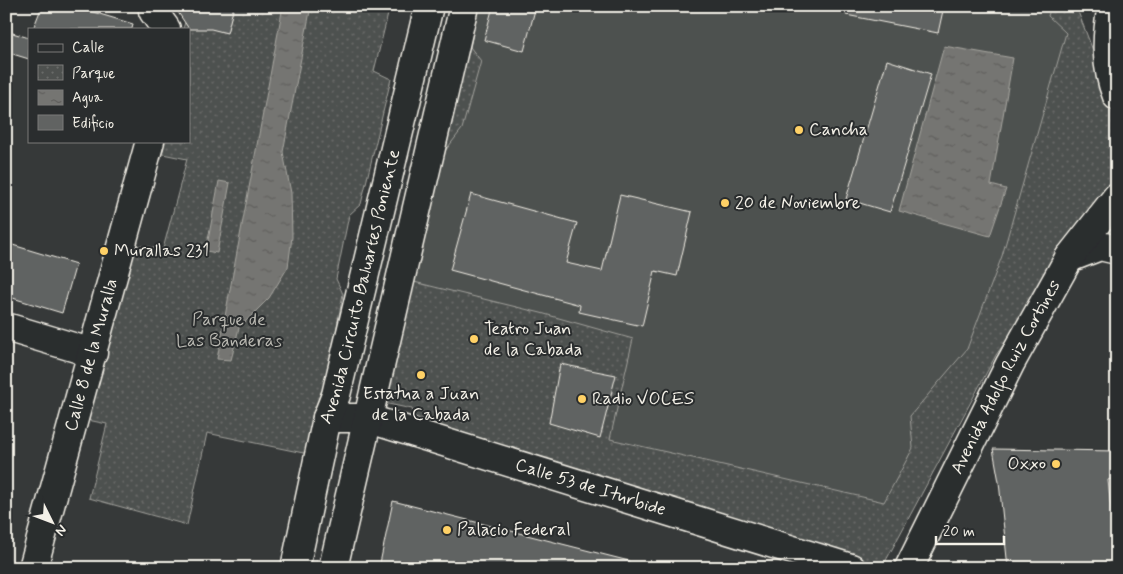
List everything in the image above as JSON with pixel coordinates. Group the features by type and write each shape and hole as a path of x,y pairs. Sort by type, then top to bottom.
{"main road":[{"name":"Avenida Circuito Baluartes Poniente","path":"295,568 327,418 336,395 429,6"},
{"name":"Avenida Circuito Baluartes Poniente","path":"333,568 366,418 464,6"},
{"path":"1112,6 1106,36 1110,79 1117,96"},
{"name":"Calle 8 de la Muralla","path":"32,568 93,353 97,326 150,142"},
{"name":"Avenida Adolfo Ruiz Cortines","path":"909,568 1010,364 1070,258 1117,197"},
{"path":"1070,258 1100,246 1117,250"},
{"path":"6,327 93,353"},
{"name":"Calle 53 de Iturbide","path":"327,418 366,418 851,568"}],"green space":[{"name":"Parque de Las Banderas","path":"234,6 390,6 374,71 391,79 361,204 349,215 336,279 343,294 313,455 207,433 187,525 89,498 107,424 83,419 127,244 163,249 187,159 153,152 155,142 190,142 190,28 183,28 185,22 227,32"},
{"name":"20 de Noviembre","path":"475,6 1068,6 1077,9 1117,113 1117,185 996,355 883,566 416,421 412,409 379,402"},
{"name":"20 de Noviembre","path":"479,6 1051,6 1048,16 1066,33 1002,256 967,349 910,416 913,448 884,502 610,439 633,339 541,313 414,282 445,151 462,129 481,61 470,47"}],"water":[{"path":"283,6 311,6 283,152 291,193 292,237 288,267 269,298 245,322 240,324 231,360 217,359"},
{"name":"20 de Noviembre","path":"944,46 1013,58 991,185 1006,189 990,236 899,211"},
{"path":"219,181 230,183 217,253 206,251"}],"building":[{"path":"42,6 73,6 133,24 132,28 33,28"},
{"path":"174,6 234,6 227,33 211,29 188,28"},
{"path":"493,6 536,6 524,51 484,40"},
{"path":"846,6 944,6 938,33 846,15"},
{"path":"6,31 28,38 28,59 6,52"},
{"path":"887,60 931,74 890,212 846,199"},
{"path":"471,194 577,223 566,263 602,271 620,195 692,212 677,276 655,271 642,326 579,312 580,305 450,270"},
{"path":"6,243 76,264 62,313 6,296"},
{"name":"Radio VOCES","path":"560,364 616,375 600,438 549,423"},
{"path":"993,449 1117,451 1117,477 1108,480 1114,538 1117,538 1117,568 1008,568 999,482"},
{"name":"Palacio Federal","path":"393,501 629,561 628,568 379,568"}],"place":[{"name":"Cancha","path":"799,130"},
{"name":"20 de Noviembre","path":"725,203"},
{"name":"Murallas 231","path":"104,251"},
{"name":"Teatro Juan de la Cabada","path":"474,339"},
{"name":"Estatua a Juan de la Cabada","path":"421,375"},
{"name":"Radio VOCES","path":"582,399"},
{"name":"Oxxo","path":"1056,464"},
{"name":"Palacio Federal","path":"447,530"}]}
